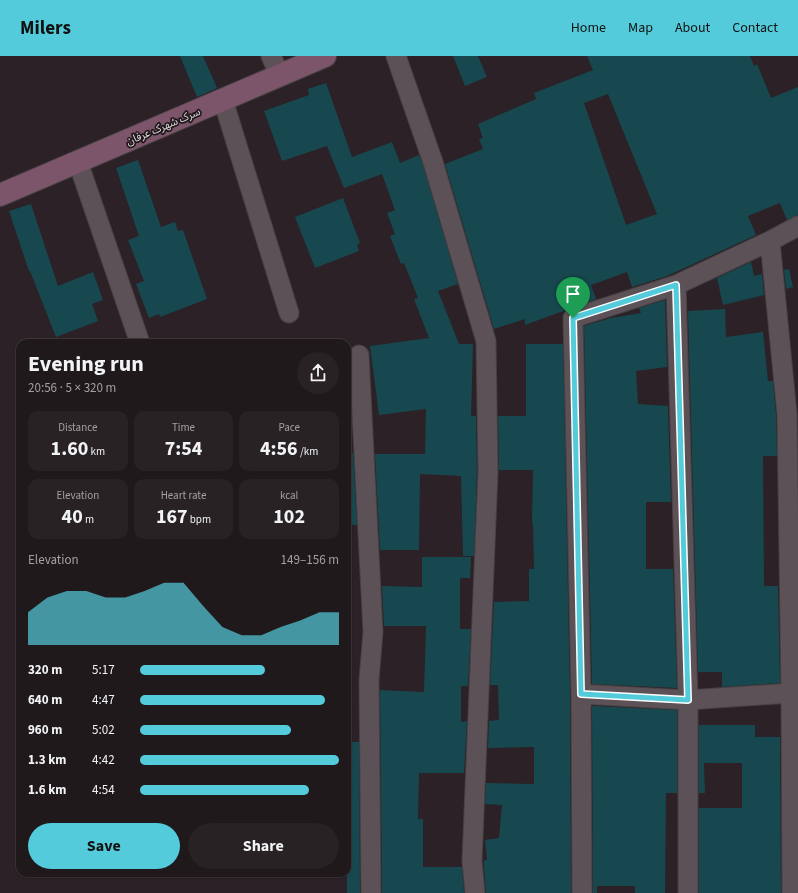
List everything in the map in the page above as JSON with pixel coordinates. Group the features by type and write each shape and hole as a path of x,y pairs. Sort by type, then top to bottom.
{"street":[{"path":"271,56 280,76"},
{"name":"سرک شهرک عرفان","path":"0,196 325,56"},
{"path":"396,56 433,162 486,341 488,472 472,861 474,893"},
{"path":"223,100 289,313"},
{"path":"78,162 139,339"},
{"path":"582,893 581,694 573,318 676,285 770,241 798,226"},
{"path":"770,241 787,414 794,693 792,893"},
{"path":"676,285 688,700 688,893"},
{"path":"359,355 373,632 370,680 371,893"},
{"path":"581,694 688,700 794,693"}],"building":[{"path":"180,56 203,56 217,88 197,97"},
{"path":"453,56 478,56 487,77 465,86"},
{"path":"587,56 750,56 754,66 757,64 771,98 798,87 798,215 787,220 780,203 748,216 756,235 667,276 632,287 627,272 591,285 596,299 525,325 525,319 494,329 445,164 483,149 479,139 483,138 478,124 536,99 534,93 593,70","holes":["608,94 657,214 626,225 584,103"]},
{"path":"326,83 352,157 392,142 400,163 419,155 423,165 458,284 438,291 459,344 473,344 471,416 476,416 477,472 474,556 463,556 461,476 420,474 419,550 380,550 375,454 425,454 426,409 379,415 370,346 429,338 414,299 418,298 404,263 401,264 390,236 395,234 387,213 395,210 382,174 344,188 327,146 282,161 264,111 309,95 308,89"},
{"path":"138,160 161,227 175,222 178,231 183,230 207,299 160,317 159,314 149,318 136,284 144,281 128,240 139,236 116,168"},
{"path":"343,198 360,243 357,245 359,251 315,268 295,217"},
{"path":"31,204 58,286 93,272 103,300 92,304 98,321 56,337 29,271 9,211"},
{"path":"751,262 754,276 762,274 764,295 723,305 717,278"},
{"path":"789,269 793,287 786,289 784,270"},
{"path":"665,300 667,367 636,371 638,404 668,406 671,502 646,502 646,569 673,569 677,688 592,684 584,326 611,318 641,313 639,308"},
{"path":"725,309 726,337 763,332 768,381 773,381 777,456 763,456 764,586 778,586 780,683 722,687 722,672 698,672 688,311"},
{"path":"526,344 563,344 570,694 571,893 486,893 484,860 487,860 485,840 499,838 502,805 485,804 486,783 534,784 534,747 488,748 489,721 499,720 498,685 490,685 494,602 529,601 529,569 534,569 532,523 533,470 499,470 498,416 526,416"},
{"path":"351,453 353,453 357,525 351,525"},
{"path":"422,557 471,557 470,578 460,578 460,629 471,629 468,686 461,686 461,722 467,721 464,773 419,773 418,819 423,819 423,867 462,867 464,893 382,893 380,690 424,692 426,626 384,626 382,586 422,587"},
{"path":"592,706 677,710 677,793 666,793 665,893 635,893 635,886 597,886 597,893 593,893"},
{"path":"699,725 755,725 755,737 780,737 781,893 699,893 699,808 742,808 742,763 704,763 705,793 699,793"},
{"path":"351,742 359,742 360,893 347,893 347,877 351,877"}],"route":[{"path":"676,285 688,700 581,694 573,318 676,285"}]}
